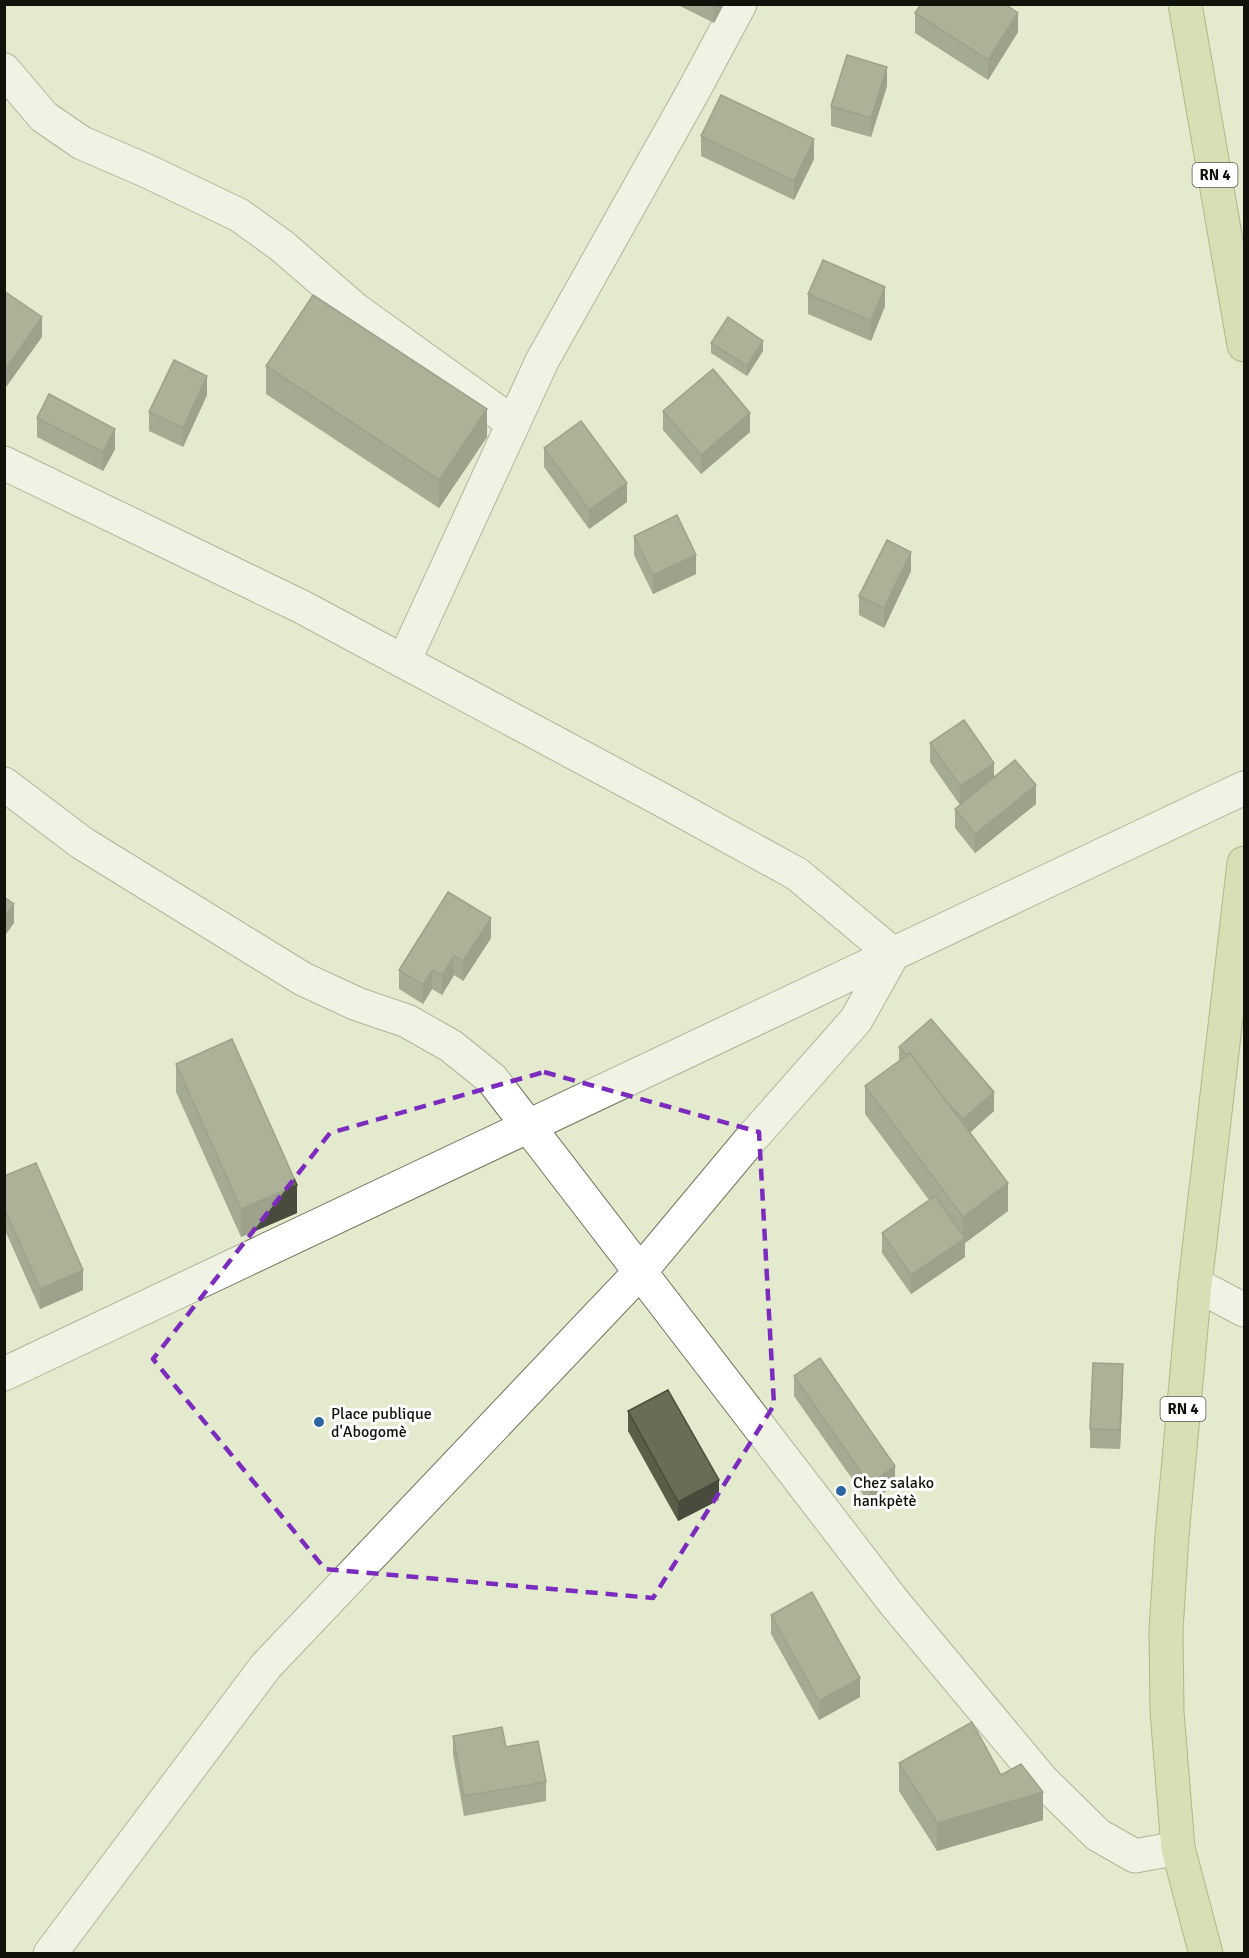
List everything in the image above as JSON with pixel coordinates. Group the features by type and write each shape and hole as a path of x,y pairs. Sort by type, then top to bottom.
{"main road":[{"name":"RN 4","path":"1185,4 1245,345"},
{"name":"RN 4","path":"1206,1953 1178,1848 1167,1712 1166,1630 1194,1284 1245,863"}],"street":[{"path":"404,662 542,361 740,4"},
{"path":"4,70 44,117 82,143 239,215 282,246 356,310 513,423"},
{"path":"4,463 302,607 797,874 893,954"},
{"path":"4,784 82,843 303,979 357,1004 407,1021 452,1046 492,1079 893,1601 1042,1780 1098,1835 1135,1856 1178,1848"},
{"path":"4,1374 1245,789"},
{"path":"50,1953 266,1666 639,1273 750,1140 856,1020 893,954"},
{"path":"1194,1284 1245,1310"}],"highlighted area":[{"path":"544,1072 759,1132 774,1405 653,1598 325,1569 153,1359 330,1133"}],"building":[{"path":"921,4 1005,4 1018,13 988,60 915,13"},
{"path":"847,55 887,67 871,118 831,106"},
{"path":"721,95 814,139 794,181 701,136"},
{"path":"823,260 885,287 871,321 808,294"},
{"path":"4,291 42,317 4,371"},
{"path":"313,295 487,409 439,480 266,366"},
{"path":"728,317 763,341 747,366 711,343"},
{"path":"174,360 207,376 183,428 149,412"},
{"path":"713,369 750,413 701,455 663,411"},
{"path":"49,394 115,429 103,452 37,418"},
{"path":"581,421 627,483 589,510 544,448"},
{"path":"677,515 696,555 653,575 634,536"},
{"path":"887,540 911,552 884,608 859,596"},
{"path":"964,720 994,763 960,786 930,743"},
{"path":"1015,760 1036,785 975,834 955,809"},
{"path":"448,892 491,918 463,961 454,956 442,975 432,970 423,985 399,970"},
{"path":"4,897 14,904 4,918"},
{"path":"931,1019 994,1092 963,1119 945,1100 910,1053 906,1055 899,1047"},
{"path":"232,1039 297,1185 241,1209 176,1064"},
{"path":"910,1053 1008,1183 963,1217 865,1086"},
{"path":"36,1163 83,1270 40,1289 4,1208 4,1176"},
{"path":"935,1196 965,1238 911,1275 882,1233"},
{"path":"820,1358 895,1466 869,1484 794,1376"},
{"path":"1093,1363 1123,1364 1120,1430 1090,1429"},
{"path":"668,1390 719,1480 678,1502 628,1411"},
{"path":"812,1592 860,1678 819,1701 771,1615"},
{"path":"972,1722 1001,1775 1021,1764 1043,1792 937,1823 899,1763"},
{"path":"502,1727 506,1747 538,1741 546,1782 464,1796 453,1736"}],"place":[{"name":"Place publique d'Abogomè","path":"319,1422"},
{"name":"Chez salako hankpètè","path":"841,1491"}]}
